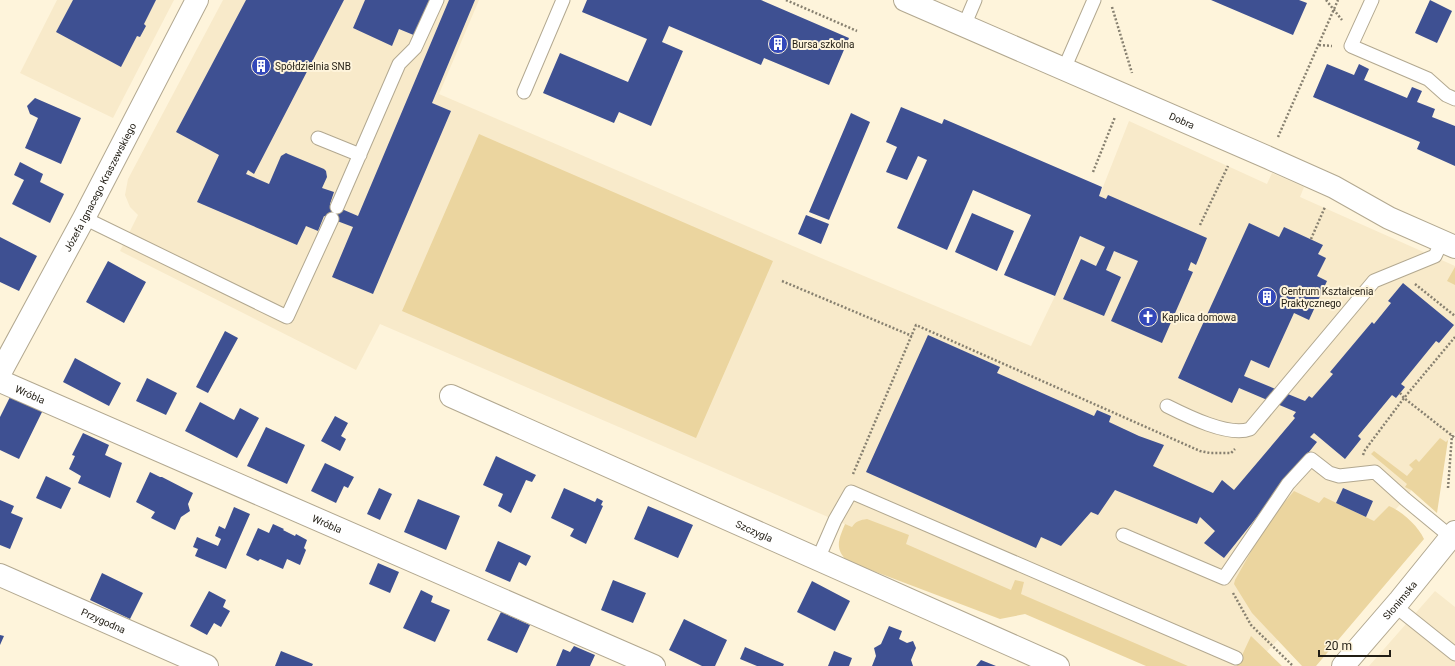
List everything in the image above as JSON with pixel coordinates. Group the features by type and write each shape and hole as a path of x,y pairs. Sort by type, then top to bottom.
{"street":[{"name":"Józefa Ignacego Kraszewskiego","path":"0,373 84,218 197,0"},
{"name":"Dobra","path":"905,0 1334,187 1389,218 1448,244"},
{"name":"Wróbla","path":"0,381 654,666"},
{"name":"Szczygla","path":"451,396 1058,666"},
{"name":"Słonimska","path":"1344,666 1453,535"},
{"name":"Przygodna","path":"0,575 207,666"}],"lane":[{"path":"84,218 287,317 399,64 415,48 437,0"},
{"path":"524,92 563,0"},
{"path":"964,26 975,0"},
{"path":"1064,69 1094,0"},
{"path":"1372,0 1351,46 1428,79 1446,95 1455,99"},
{"path":"318,138 360,155"},
{"path":"1167,406 1195,420 1231,430 1239,432 1250,429 1374,281 1435,256 1448,244"},
{"path":"1124,535 1224,578 1308,457 1329,473 1339,476 1375,472 1405,499 1453,535"},
{"path":"818,559 835,520 851,492 1236,658"},
{"path":"1395,606 1455,654"}],"path":[{"path":"786,0 857,31"},
{"path":"1093,172 1132,99 1110,0"},
{"path":"1326,0 1355,37"},
{"path":"1269,158 1338,0"},
{"path":"1200,225 1232,158 1224,156 1228,140"},
{"path":"1310,239 1325,208"},
{"path":"1399,270 1455,316"},
{"path":"782,280 912,336"},
{"path":"851,492 851,479 916,325 1200,451 1210,453 1231,453 1250,429"},
{"path":"1357,474 1365,450 1404,398 1455,337"},
{"path":"1400,393 1404,398 1454,436 1448,488"},
{"path":"1224,578 1251,625 1293,666"}],"shaded area":[{"path":"57,0 174,0 113,118 20,73"},
{"path":"223,0 479,0 439,94 821,258 1031,346 1055,296 1103,187 1129,121 1267,184 1272,173 1304,187 1300,197 1455,266 1455,431 1405,499 1254,666 1174,666 380,324 356,370 120,251 138,215 130,207 125,195 128,179"},
{"path":"479,134 773,261 696,438 402,311"},
{"path":"1455,267 1455,285 1447,281"},
{"path":"1440,438 1446,442 1448,440 1437,513 1411,490 1405,487 1407,484 1371,454 1374,451 1407,476 1413,469 1409,465 1416,459 1419,462"},
{"path":"1294,491 1319,503 1324,497 1374,521 1389,506 1410,520 1424,539 1316,666 1302,666 1252,613 1234,584 1267,523"},
{"path":"867,519 909,535 906,544 1011,590 1015,580 1024,582 1021,594 1188,666 1146,666 1025,614 1000,619 847,561 840,552 839,548 840,539 845,524 852,527 858,521"},
{"path":"1435,591 1455,607 1455,666 1369,666"},
{"path":"1251,636 1282,666 1237,666"}],"building":[{"path":"73,0 156,0 144,24 146,26 140,37 137,36 121,67 56,32"},
{"path":"246,0 344,0 254,174 248,170 246,174 269,184 281,156 286,153 324,169 327,177 322,188 334,192 330,204 358,216 449,0 475,0 432,103 451,111 373,294 332,277 353,227 324,216 318,231 306,226 297,245 197,202 219,155 176,132"},
{"name":"Spółdzielnia SNB","path":"365,0 431,0 416,36 399,29 392,46 353,28"},
{"name":"Bursa szkolna","path":"587,0 761,0 849,38 829,85 764,58 761,65 669,26 662,42 683,51 651,126 619,112 614,123 543,93 560,53 628,82 647,39 582,12"},
{"path":"1211,0 1299,0 1307,3 1293,35"},
{"path":"1430,0 1452,11 1437,43 1415,33"},
{"path":"1327,64 1354,75 1359,64 1369,69 1364,80 1407,98 1412,87 1422,91 1417,102 1435,109 1432,117 1455,126 1455,166 1417,149 1420,142 1313,97"},
{"path":"35,98 81,118 61,164 25,148 38,118 30,114 27,106"},
{"path":"901,107 942,124 944,119 1102,187 1099,196 1106,199 1108,195 1207,238 1196,265 1191,262 1188,270 1193,272 1162,343 1111,321 1138,261 1114,251 1106,270 1121,277 1104,316 1063,299 1081,259 1096,266 1105,247 1080,236 1055,296 1004,275 1031,215 973,190 947,250 897,228 927,160 918,156 907,180 886,172 897,147 886,142"},
{"path":"851,113 870,122 829,220 809,212"},
{"path":"20,162 43,174 40,182 64,194 50,223 12,204 24,180 14,175"},
{"path":"972,213 1014,231 997,271 955,252"},
{"path":"806,215 829,224 821,244 798,234"},
{"path":"1249,223 1279,237 1284,227 1323,245 1318,254 1326,258 1317,276 1327,281 1309,320 1294,313 1269,368 1251,360 1244,376 1305,401 1309,396 1312,398 1333,374 1330,372 1372,322 1374,324 1391,303 1388,301 1403,283 1454,325 1439,343 1436,341 1401,384 1405,387 1396,398 1392,395 1358,436 1361,439 1345,459 1314,433 1310,437 1317,442 1224,558 1204,543 1215,531 1200,517 1197,524 1115,490 1098,515 1091,512 1061,546 1041,537 1036,548 866,472 928,335 1000,367 997,373 1094,416 1097,410 1111,416 1109,422 1139,436 1164,445 1153,466 1213,493 1222,480 1234,490 1295,418 1293,416 1296,412 1239,388 1232,403 1178,378"},
{"path":"0,237 37,256 19,291 0,282"},
{"path":"108,261 146,282 124,323 86,302"},
{"path":"225,331 238,338 208,393 196,387"},
{"path":"75,358 121,383 109,406 63,382"},
{"path":"147,378 177,393 166,415 136,401"},
{"path":"12,393 43,410 19,459 0,450 0,417"},
{"path":"200,402 234,420 240,408 259,418 237,458 185,431"},
{"path":"335,416 348,423 341,436 346,439 340,451 321,441"},
{"path":"266,427 305,445 287,484 247,466"},
{"path":"83,433 109,445 105,455 122,463 110,498 78,483 81,476 69,469 75,456 72,455"},
{"path":"496,456 536,475 532,482 526,480 511,513 498,506 503,494 483,485"},
{"path":"325,463 354,477 348,488 344,486 336,503 311,491"},
{"path":"150,472 193,493 188,504 190,511 181,517 175,530 151,518 155,512 136,502"},
{"path":"46,476 71,488 61,509 36,498"},
{"path":"379,488 392,494 380,520 367,514"},
{"path":"564,488 595,502 597,498 603,501 601,505 603,506 586,544 570,536 574,529 551,518"},
{"path":"1343,488 1373,501 1366,517 1336,503"},
{"path":"418,499 460,516 446,550 404,532"},
{"path":"0,500 14,506 11,513 23,518 10,549 0,545"},
{"path":"648,506 693,525 678,558 634,539"},
{"path":"234,507 250,514 226,569 195,556 198,549 193,547 197,537 218,546 221,539 215,536 219,526 225,529"},
{"path":"273,524 295,536 296,534 307,540 304,548 306,550 300,565 287,559 283,569 260,559 258,561 246,555 258,528 269,533"},
{"path":"498,541 531,556 526,566 519,562 510,582 485,571"},
{"path":"378,563 399,572 390,593 369,584"},
{"path":"102,573 143,593 130,619 90,600"},
{"path":"613,580 646,593 633,623 601,610"},
{"path":"812,581 850,601 835,631 797,612"},
{"path":"421,590 433,596 431,602 450,610 435,642 403,628"},
{"path":"209,591 226,600 223,607 230,611 221,627 214,623 207,635 190,626"},
{"path":"501,612 530,625 517,653 487,640"},
{"path":"684,619 727,640 715,666 702,666 669,650"},
{"path":"889,626 902,631 899,639 907,643 913,641 916,648 911,660 913,666 872,666 876,656 874,648 881,644"},
{"path":"0,635 4,636 0,645"},
{"path":"574,646 595,655 590,666 556,666 563,649 570,652"},
{"path":"745,647 784,664 783,666 757,666 740,659"},
{"path":"281,651 313,664 312,666 275,666"},
{"path":"834,651 852,658 849,666 828,666"},
{"path":"981,660 996,666 976,666"}],"place":[{"name":"Bursa szkolna","path":"778,44"},
{"name":"Spółdzielnia SNB","path":"261,66"},
{"name":"Centrum Kształcenia Praktycznego","path":"1267,297"},
{"name":"Kaplica domowa","path":"1148,317"}]}
